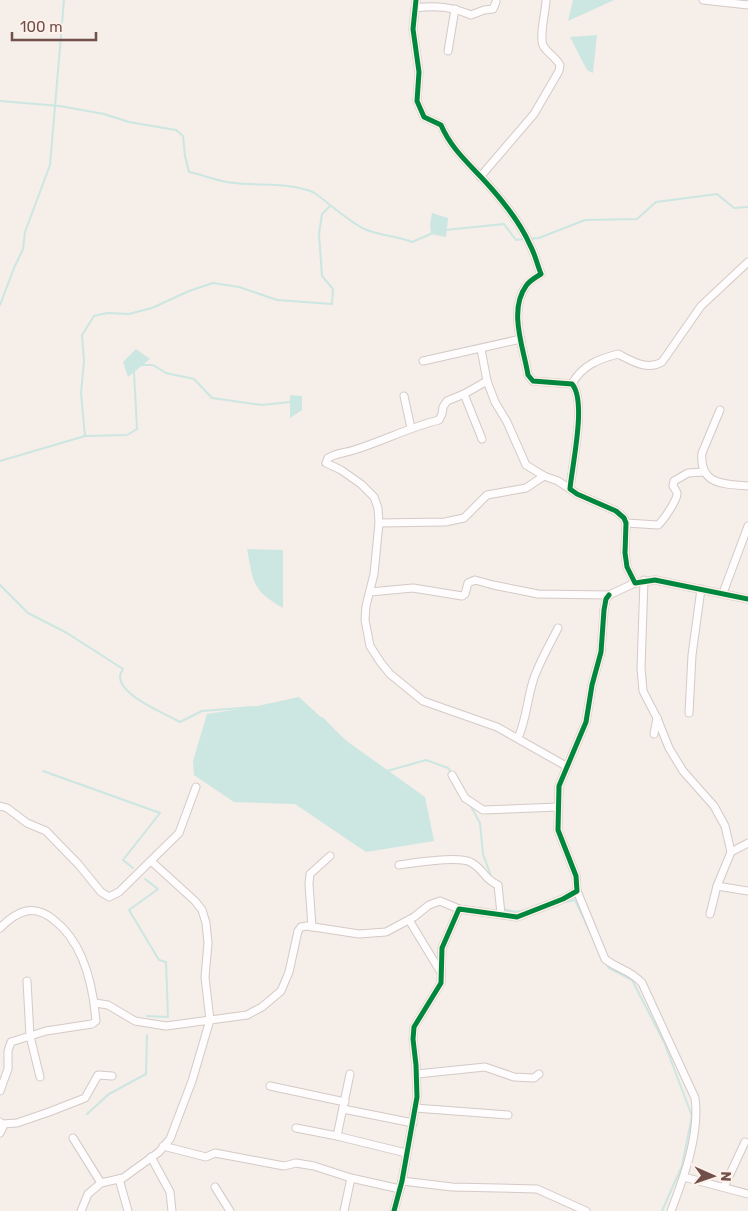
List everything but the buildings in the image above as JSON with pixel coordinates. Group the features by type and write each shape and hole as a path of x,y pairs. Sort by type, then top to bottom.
{"street":[{"path":"480,177 534,114 559,71 560,65 557,59 543,47 541,40 546,0"},
{"path":"703,0 748,5"},
{"path":"496,2 493,9 471,15 443,6 416,4 413,29 420,72 417,101 424,117 442,125 447,138 514,216 527,239 541,274 526,286 521,295 518,317 528,375 533,381 572,384 577,389 579,402 570,489"},
{"path":"448,51 455,9"},
{"path":"572,384 581,370 592,363 618,354 647,367 656,366 662,362 701,306 748,262"},
{"path":"423,361 521,339"},
{"path":"481,348 487,380 495,402 507,422 526,464 544,476 558,481 577,494 616,511 624,518 626,523 625,553 627,566 635,583"},
{"path":"487,380 444,403 439,420 411,428 354,450 332,455 328,458 326,464 341,470 361,484 374,497 378,508 379,523 374,574 366,606 366,632 370,646 390,674 423,701 497,727 566,766"},
{"path":"464,394 482,439"},
{"path":"404,396 411,428"},
{"path":"720,410 702,453 704,472 715,481 723,484 748,486"},
{"path":"626,523 658,525 677,496 673,486 674,481 688,473 704,472"},
{"path":"379,523 445,522 464,518 487,495 526,488 544,476"},
{"path":"723,593 748,526"},
{"path":"370,592 413,588 462,596 465,594 468,583 475,580 538,594 609,595 644,580 655,580 748,599"},
{"path":"644,580 641,668 643,691 657,718 669,748 683,771 714,806 725,826 731,852 717,886 710,914"},
{"path":"689,713 692,655 701,588"},
{"path":"609,595 606,599 604,610 601,652 592,685 586,722 559,786 558,830 576,876 577,891 605,959 614,966 635,975 642,984 695,1098 698,1115 684,1178 671,1211"},
{"path":"518,738 526,717 534,676 558,628"},
{"path":"654,734 657,718"},
{"path":"452,775 465,798 483,810 558,807"},
{"path":"0,806 13,812 27,823 46,831 79,865 101,892 107,896 113,896 179,833 196,787"},
{"path":"731,852 748,843"},
{"path":"312,927 310,874 330,856"},
{"path":"399,865 436,860 470,861 478,867 489,881 498,885 501,914"},
{"path":"81,1211 88,1194 101,1183 123,1178 151,1157 170,1139 192,1081 210,1020 205,977 208,942 206,922 202,910 195,901 151,861"},
{"path":"717,886 748,891"},
{"path":"95,1003 108,1004 134,1021 166,1026 247,1015 262,1007 281,991 289,972 298,931 301,927 359,934 386,932 409,920 429,905 440,902 460,909 518,917 563,899 577,891"},
{"path":"394,1211 401,1185 415,1108 414,1027 441,983 442,948 460,909"},
{"path":"0,928 14,916 33,910 43,912 64,928 81,956 95,1003 96,1021 94,1023 46,1031 10,1042 8,1069 0,1091"},
{"path":"409,920 441,972"},
{"path":"27,981 30,1036 40,1077"},
{"path":"416,1074 484,1067 520,1078 534,1078 539,1074"},
{"path":"337,1136 350,1074"},
{"path":"0,1133 2,1131 1,1123 17,1123 85,1098 98,1075 112,1076"},
{"path":"270,1086 413,1123"},
{"path":"415,1108 508,1115"},
{"path":"296,1128 337,1136 406,1154"},
{"path":"73,1138 101,1183"},
{"path":"724,1188 745,1142"},
{"path":"163,1146 206,1156 214,1153 284,1166 296,1164 314,1166 350,1178 401,1185 537,1189 583,1210"},
{"path":"151,1157 170,1192 172,1211"},
{"path":"344,1211 350,1178"},
{"path":"684,1178 748,1194"},
{"path":"119,1179 128,1211"},
{"path":"214,1187 230,1211"}],"water":[{"path":"573,0 614,0 568,21"},
{"path":"597,35 593,73 587,70 570,37"},
{"path":"432,213 448,218 446,237 431,234"},
{"path":"136,349 150,359 128,377 123,362"},
{"path":"290,395 302,396 302,410 290,418"},
{"path":"247,549 283,550 283,608 259,590 253,578"},
{"path":"299,697 348,742 425,797 434,841 366,852 295,804 234,802 194,775 193,761 207,714"}],"waterway":[{"path":"0,305 23,249 25,232 50,165 64,0"},
{"path":"0,101 60,106 104,114 129,122 176,130 183,136 189,172 229,182 304,189 313,192 361,227 412,242 433,233"},
{"path":"529,239 539,238 585,220 637,219 656,202 717,194 734,208 748,207"},
{"path":"0,461 85,436 81,393 84,361 82,335 94,316 107,313 129,314 152,308 189,291 213,283 239,287 277,300 332,304 333,289 322,276 319,234 322,214 330,206"},
{"path":"445,230 504,224 516,240 524,239"},
{"path":"142,365 153,365 166,373 194,379 212,398 262,405 290,402"},
{"path":"85,436 127,435 137,429 134,372"},
{"path":"0,585 28,613 67,633 123,669 120,677 123,685 130,693 152,708 180,722 202,711 254,707"},
{"path":"322,718 333,729"},
{"path":"387,771 426,760 448,768 452,773"},
{"path":"43,771 160,813 123,860 133,868"},
{"path":"469,803 480,823 483,854 492,879"},
{"path":"145,879 158,889 129,910 159,960 166,962 168,1017 147,1016"},
{"path":"566,902 575,900 590,932"},
{"path":"502,909 517,912 525,910"},
{"path":"606,963 609,968 632,980 664,1042 692,1116 682,1166 662,1211"},
{"path":"87,1114 109,1094 146,1074 147,1035"}],"cycle path":[{"path":"416,0 413,29 419,72 417,101 424,117 441,125 457,151 508,208 526,237 541,274 527,284 521,296 518,307 519,330 528,375 533,381 572,384 576,392 578,418 570,489 616,511 624,518 626,523 625,553 627,567 635,583 655,580 748,599"},
{"path":"394,1211 402,1181 417,1097 413,1039 414,1027 441,983 442,948 459,909 517,917 563,899 577,891 576,876 558,830 559,786 586,722 592,685 601,652 604,610 606,599 609,595"}]}
